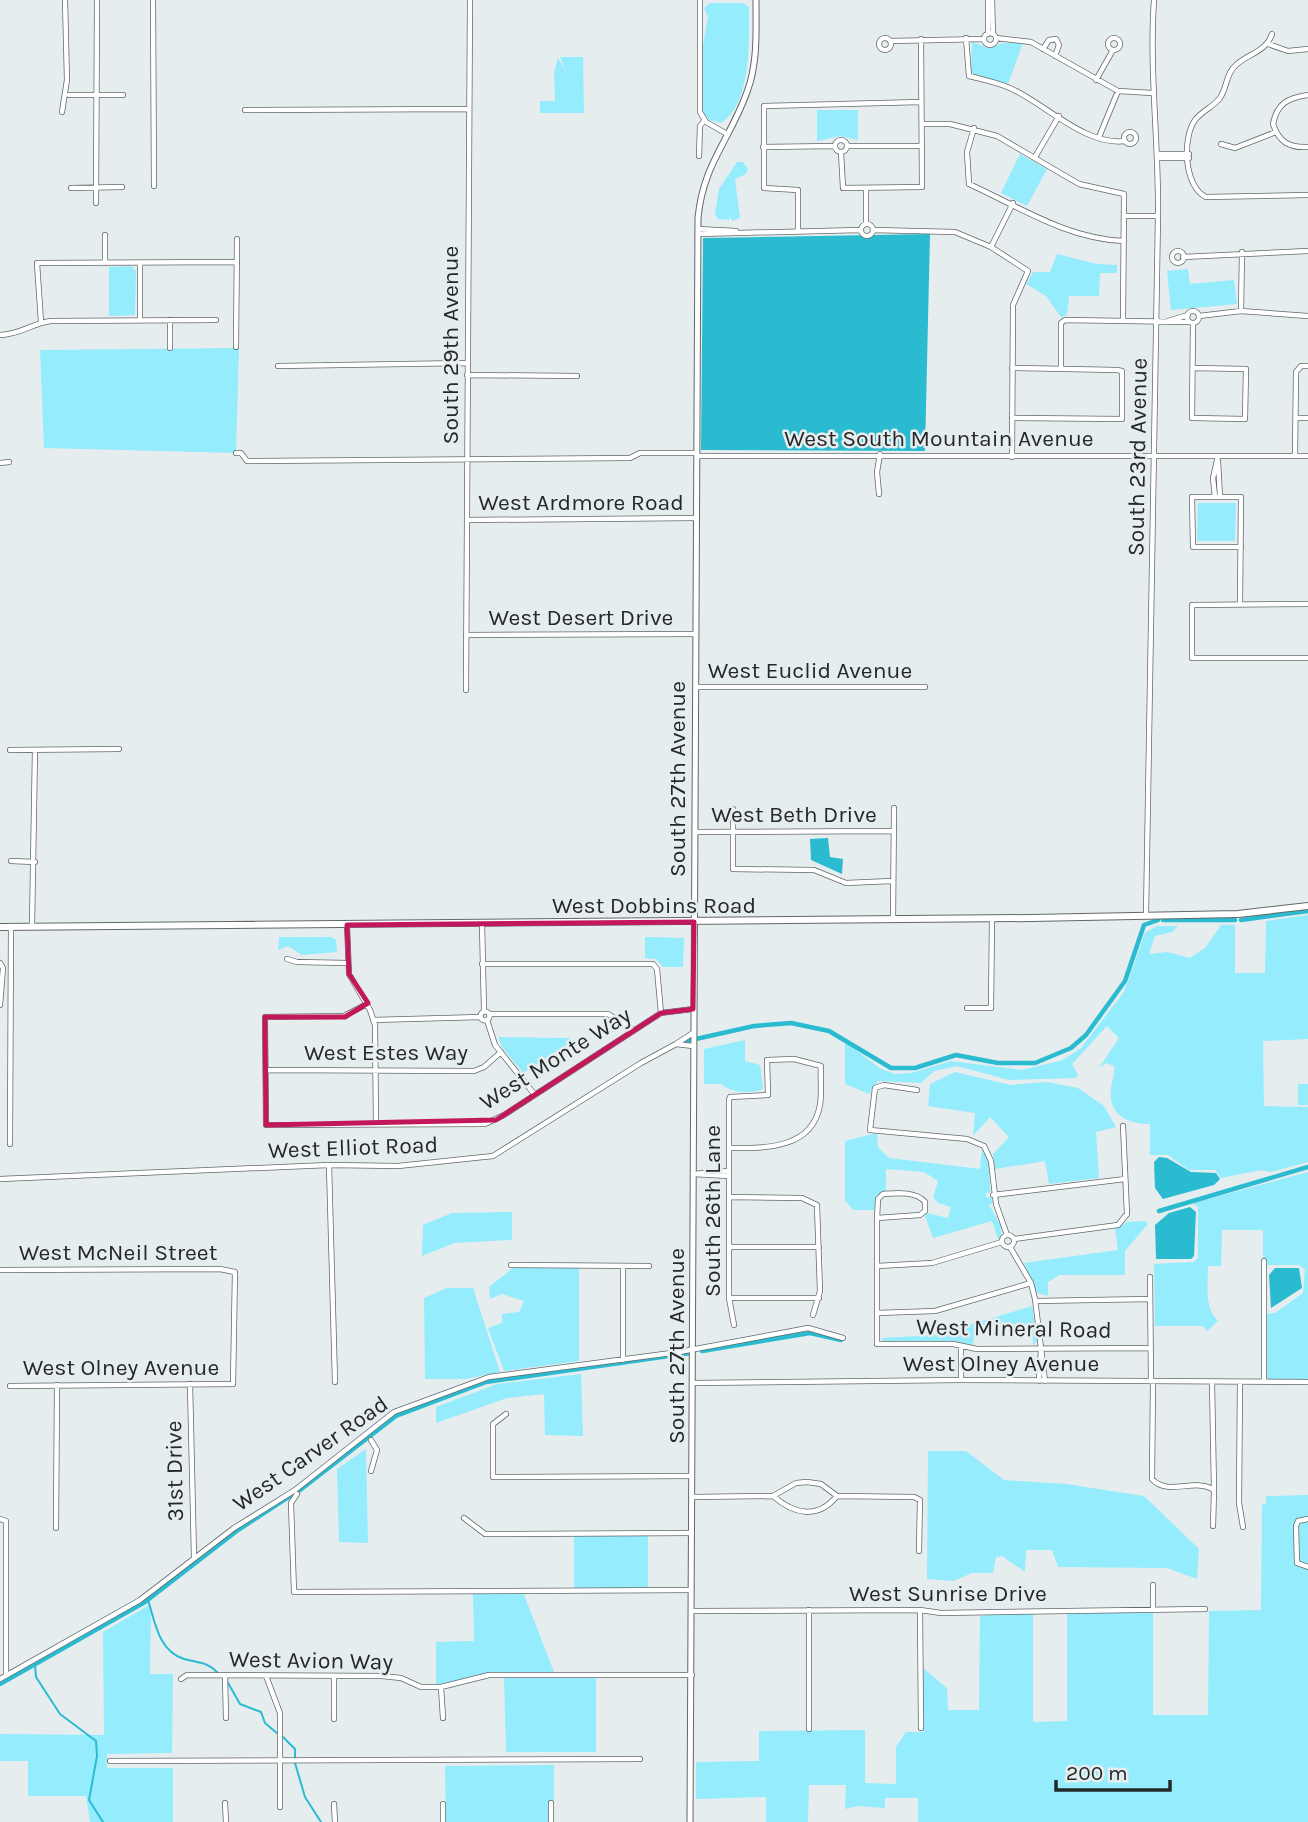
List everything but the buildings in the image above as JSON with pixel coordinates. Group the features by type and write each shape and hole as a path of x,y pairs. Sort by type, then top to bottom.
{"main road":[{"name":"West Dobbins Road","path":"0,927 992,919 1246,914 1308,906"}],"street":[{"path":"62,112 67,80 65,0"},
{"path":"96,204 97,0"},
{"path":"153,0 154,186"},
{"name":"South 29th Avenue","path":"466,690 470,0"},
{"path":"699,0 699,108 704,121 727,134"},
{"name":"South 27th Avenue","path":"690,1822 698,231 705,176 743,104 753,73 756,0"},
{"path":"990,0 990,36"},
{"name":"South 23rd Avenue","path":"1146,915 1158,216 1158,156 1152,93 1154,0"},
{"path":"1272,34 1268,44 1238,63 1219,99 1196,118 1192,126 1189,156 1191,185 1197,193 1217,199 1308,195"},
{"path":"890,41 990,36 1021,40 1118,90 1152,93"},
{"path":"966,38 969,76 1014,89 1099,137 1125,141"},
{"path":"763,148 835,146 841,152 843,187 922,187 921,39"},
{"path":"1043,49 1049,40 1056,39 1059,45 1055,56"},
{"path":"1268,44 1288,51 1308,49"},
{"path":"1096,80 1113,50"},
{"path":"1099,137 1118,90"},
{"path":"69,95 123,95"},
{"path":"1308,95 1290,98 1281,104 1275,114 1276,132 1289,145 1308,147"},
{"path":"798,231 798,190 764,188 764,106 921,102"},
{"path":"245,110 468,109"},
{"path":"1035,157 1059,116"},
{"path":"699,156 700,126 704,121"},
{"path":"922,124 974,128 997,136 1079,184 1124,194 1123,321"},
{"path":"974,128 967,152 969,184 1013,203 1056,228 1081,236 1124,241"},
{"path":"1221,144 1235,148 1276,132"},
{"path":"835,146 840,139 847,146 922,146"},
{"path":"841,152 847,146"},
{"path":"1158,156 1189,156"},
{"path":"71,188 122,187"},
{"path":"860,230 866,223 866,188"},
{"path":"991,247 1013,203"},
{"path":"1124,216 1158,216"},
{"path":"866,223 873,230 942,230 991,247 1028,271 1013,300 1012,457"},
{"path":"698,231 860,230 867,236 873,230"},
{"path":"105,234 105,263"},
{"path":"236,347 237,239"},
{"path":"1183,257 1242,252 1308,251"},
{"path":"1241,311 1242,252"},
{"path":"41,322 37,263 237,262"},
{"path":"139,263 140,320"},
{"path":"1061,369 1061,323 1065,320 1191,323 1199,316 1241,311 1308,316"},
{"path":"1168,321 1194,312 1199,316"},
{"path":"1188,315 1191,323 1193,368 1192,418 1245,419 1246,369 1193,368"},
{"path":"1179,316 1179,323"},
{"path":"170,320 170,348"},
{"path":"0,335 12,335 41,322 216,320"},
{"path":"278,366 467,363"},
{"path":"1295,456 1296,372 1301,366 1308,366"},
{"path":"1012,368 1122,371 1122,419 1012,418"},
{"path":"467,375 578,376"},
{"path":"1296,418 1308,418"},
{"name":"West South Mountain Avenue","path":"236,453 241,453 247,461 630,458 640,453 880,454 929,458 1308,456"},
{"path":"879,494 877,472 880,454"},
{"path":"1217,456 1213,478 1217,497"},
{"path":"0,463 9,463"},
{"path":"1240,604 1241,547 1241,497 1192,498 1192,547 1241,547"},
{"name":"West Ardmore Road","path":"467,520 696,519"},
{"path":"1308,604 1192,605 1192,658 1308,658"},
{"name":"West Desert Drive","path":"466,635 696,634"},
{"name":"West Euclid Avenue","path":"696,687 925,688"},
{"path":"10,750 119,750"},
{"path":"32,926 35,750"},
{"path":"892,919 894,808"},
{"path":"733,809 733,869 814,870 846,883 892,881"},
{"name":"West Beth Drive","path":"695,832 894,831"},
{"path":"11,862 35,862"},
{"path":"967,1008 991,1007 992,919"},
{"path":"482,924 482,964 487,1015 501,1052 535,1095"},
{"path":"347,925 347,963 352,981 367,1004 373,1020 376,1124"},
{"path":"10,926 10,1144"},
{"path":"287,959 297,962 347,963"},
{"path":"0,963 1,1005"},
{"path":"482,964 656,965 661,1013"},
{"path":"266,1070 265,1017 344,1016 367,1004"},
{"name":"West Monte Way","path":"266,1070 266,1125 485,1124 535,1095 661,1013 693,1009"},
{"path":"373,1020 608,1014 633,1030"},
{"path":"676,1044 693,1040"},
{"name":"West Elliot Road","path":"0,1179 328,1165 398,1166 493,1156 676,1044 693,1040"},
{"name":"West Estes Way","path":"266,1070 474,1070 484,1067 501,1052"},
{"name":"South 26th Lane","path":"729,1148 782,1146 806,1131 820,1105 821,1066 794,1059 767,1060 768,1095 730,1097 729,1148 729,1298 734,1325"},
{"path":"917,1090 884,1085 875,1088 870,1130 975,1140 985,1146 991,1161 993,1195 1007,1235 1014,1240 1118,1225 1127,1214 1123,1126"},
{"path":"328,1165 335,1382"},
{"path":"693,1174 729,1173"},
{"path":"993,1195 1125,1179"},
{"path":"877,1218 920,1215 926,1205 917,1195 886,1193 880,1196 877,1218 877,1313 934,1311 1031,1283"},
{"path":"729,1198 802,1198 814,1202 819,1215 820,1247 819,1298 813,1315"},
{"path":"877,1266 932,1263 1002,1242 1007,1235"},
{"path":"1010,1247 1014,1240"},
{"path":"1002,1242 1010,1247 1031,1283 1042,1349 1042,1381"},
{"path":"729,1247 820,1247"},
{"path":"1264,1261 1264,1382"},
{"path":"511,1265 649,1266"},
{"path":"623,1266 623,1360"},
{"name":"West McNeil Street","path":"0,1270 220,1269 235,1272 233,1384"},
{"path":"1150,1277 1152,1479 1166,1487 1203,1486 1214,1490"},
{"path":"729,1298 819,1298"},
{"path":"1036,1301 1150,1299"},
{"name":"West Mineral Road","path":"877,1313 877,1344 961,1346 977,1349 1151,1348"},
{"name":"West Carver Road","path":"0,1679 140,1600 194,1558 295,1490 394,1412 489,1377 693,1350 808,1328 843,1338"},
{"path":"961,1346 961,1380"},
{"name":"West Olney Avenue","path":"693,1383 961,1380 1308,1382"},
{"path":"1212,1382 1213,1525"},
{"path":"1240,1382 1239,1503 1243,1527"},
{"name":"31st Drive","path":"190,1384 194,1558"},
{"name":"West Olney Avenue","path":"10,1385 233,1384"},
{"path":"56,1528 57,1385"},
{"path":"506,1414 494,1424 493,1477 692,1476"},
{"path":"371,1440 377,1450 371,1471"},
{"path":"692,1497 774,1496 796,1483 807,1482 821,1484 837,1496 920,1500 919,1551"},
{"path":"297,1494 291,1503 294,1592 691,1590"},
{"path":"774,1496 786,1507 800,1513 824,1508 837,1496"},
{"path":"464,1518 485,1534 692,1533"},
{"path":"0,1519 6,1521 6,1675"},
{"path":"1308,1520 1298,1521 1296,1526 1297,1563 1308,1567"},
{"path":"1153,1585 1153,1610"},
{"name":"West Sunrise Drive","path":"692,1611 920,1610 941,1613 1205,1609"},
{"path":"809,1610 809,1728"},
{"path":"920,1610 921,1728"},
{"name":"West Avion Way","path":"181,1679 187,1675 382,1676 401,1678 421,1687 441,1686 489,1675 692,1675"},
{"path":"225,1676 226,1718"},
{"path":"266,1676 280,1713 280,1807"},
{"path":"334,1676 334,1719"},
{"path":"441,1686 443,1718"},
{"path":"110,1761 640,1759"},
{"path":"225,1803 226,1822"},
{"path":"551,1803 551,1822"},
{"path":"334,1804 335,1822"},
{"path":"443,1804 443,1822"}],"highlighted area":[{"path":"694,922 693,1009 661,1013 496,1120 266,1125 265,1017 345,1017 368,1003 349,974 347,925"}],"shaded area":[{"path":"710,3 743,3 749,7 747,70 738,101 731,114 721,123 709,120 703,112 703,45 708,17 704,8"},
{"path":"972,42 989,48 1003,43 1023,43 1008,84 971,73"},
{"path":"560,57 583,57 584,113 540,113 540,101 555,101 554,72 558,58 566,72"},
{"path":"817,110 858,110 858,140 840,136 817,141"},
{"path":"1020,154 1047,169 1027,206 1001,193"},
{"path":"737,162 743,162 748,169 746,174 735,179 740,218 732,221 730,216 729,220 718,219 715,214 719,189"},
{"path":"930,234 925,451 701,450 703,238"},
{"path":"1057,254 1097,264 1117,265 1117,273 1100,273 1099,296 1069,296 1067,315 1061,317 1046,296 1026,284 1033,272 1050,272"},
{"path":"131,266 136,271 135,315 109,316 109,267"},
{"path":"1188,269 1190,284 1234,280 1237,304 1171,310 1167,271"},
{"path":"239,348 236,453 44,448 40,350"},
{"path":"1198,503 1236,503 1235,541 1197,541"},
{"path":"828,838 830,857 843,859 842,874 811,860 810,839"},
{"path":"1308,915 1308,1039 1263,1041 1264,1106 1308,1107 1308,1162 1271,1172 1261,1170 1221,1178 1215,1170 1189,1170 1168,1155 1150,1155 1150,1124 1127,1120 1116,1111 1111,1097 1114,1066 1106,1063 1099,1068 1119,1038 1107,1026 1072,1064 1078,1075 1075,1078 1009,1080 957,1066 934,1071 921,1083 878,1081 869,1094 845,1084 845,1042 881,1069 895,1074 911,1073 951,1061 1022,1070 1063,1060 1081,1048 1124,992 1145,933 1157,926 1178,926 1172,932 1155,936 1149,954 1167,952 1190,958 1205,948 1221,925 1235,925 1235,973 1265,973 1266,921"},
{"path":"279,937 331,937 336,940 337,952 302,955 288,946 278,950"},
{"path":"645,937 684,938 683,967 663,967 656,959 645,958"},
{"path":"498,1037 570,1038 572,1041 523,1073 502,1047"},
{"path":"745,1040 745,1061 760,1065 763,1089 741,1092 722,1084 704,1084 704,1049"},
{"path":"955,1072 1011,1085 1047,1082 1078,1088 1104,1106 1116,1127 1096,1132 1099,1178 1049,1184 1045,1161 995,1169 993,1154 1009,1137 990,1117 973,1136 975,1113 928,1106 930,1084"},
{"path":"1298,1084 1308,1084 1308,1105 1298,1105"},
{"path":"877,1133 878,1147 889,1158 980,1169 982,1149 989,1162 990,1192 986,1193 987,1198 991,1197 993,1203 989,1205 1001,1226 1001,1236 998,1239 992,1221 933,1238 925,1216 927,1213 948,1218 951,1207 938,1203 933,1197 938,1181 924,1172 886,1169 886,1190 876,1196 874,1210 853,1210 845,1200 845,1141"},
{"path":"1159,1157 1167,1158 1191,1172 1216,1173 1220,1179 1214,1185 1163,1199 1155,1188 1154,1162"},
{"path":"1308,1172 1308,1379 1267,1379 1265,1374 1265,1314 1275,1313 1303,1293 1305,1270 1299,1265 1263,1265 1263,1230 1222,1230 1221,1266 1208,1266 1207,1288 1211,1309 1218,1321 1207,1331 1203,1326 1155,1326 1154,1264 1193,1262 1198,1258 1198,1207 1193,1203"},
{"path":"1190,1207 1196,1212 1194,1256 1191,1259 1156,1259 1155,1225 1169,1213"},
{"path":"512,1212 512,1240 454,1243 422,1256 423,1225 452,1213"},
{"path":"1145,1221 1148,1224 1125,1251 1125,1275 1060,1275 1048,1282 1048,1296 1037,1293 1024,1263 1118,1250 1115,1229 1127,1222"},
{"path":"514,1267 579,1268 579,1361 504,1371 488,1328 502,1323 502,1314 519,1312 524,1301 502,1294 490,1299 489,1287"},
{"path":"1275,1268 1299,1268 1302,1288 1271,1308 1269,1275"},
{"path":"447,1288 473,1288 500,1372 466,1379 425,1379 424,1298"},
{"path":"1032,1306 1037,1341 1033,1345 1032,1325 990,1325 975,1328 973,1345 953,1341 883,1341 881,1338 936,1335"},
{"path":"581,1374 583,1436 545,1435 544,1394 507,1398 436,1423 436,1407 497,1384"},
{"path":"366,1449 368,1543 339,1542 337,1469"},
{"path":"928,1451 966,1451 1004,1480 1066,1484 1144,1496 1199,1549 1197,1579 1167,1568 1058,1567 1052,1550 1026,1550 1025,1572 1002,1556 996,1557 993,1573 972,1573 953,1581 927,1579"},
{"path":"1308,1495 1308,1822 918,1822 918,1798 885,1798 885,1808 858,1806 845,1809 846,1785 809,1785 808,1822 766,1822 766,1797 696,1799 696,1762 759,1761 759,1731 865,1730 865,1783 896,1784 896,1747 906,1732 923,1732 923,1668 947,1688 948,1710 979,1710 980,1616 1033,1611 1033,1722 1067,1721 1067,1612 1153,1612 1153,1715 1208,1715 1209,1611 1261,1610 1262,1504 1266,1504 1266,1496"},
{"path":"574,1535 648,1535 648,1589 574,1589"},
{"path":"473,1592 523,1592 554,1672 489,1673 436,1685 436,1642 474,1641"},
{"path":"151,1604 150,1674 173,1674 172,1753 107,1754 107,1768 173,1768 173,1822 90,1822 86,1796 28,1796 28,1761 0,1761 0,1734 104,1735 103,1632"},
{"path":"596,1677 596,1752 506,1752 504,1678"},
{"path":"554,1765 554,1801 549,1802 549,1822 446,1822 445,1766"}],"waterway":[{"path":"1241,920 1308,911"},
{"path":"687,1041 754,1026 791,1023 829,1031 891,1068 915,1068 956,1055 998,1063 1035,1063 1071,1048 1086,1035 1125,981 1144,925 1158,920"},
{"path":"1163,920 1235,920"},
{"path":"1159,1211 1308,1167"},
{"path":"702,1351 810,1333 841,1340"},
{"path":"300,1490 396,1416 486,1382 690,1353"},
{"path":"0,1684 145,1602 238,1530 290,1496"},
{"path":"148,1600 159,1634 168,1649 184,1659 207,1665 218,1673"},
{"path":"35,1665 36,1677 60,1714 96,1741 97,1756 89,1800 103,1822"},
{"path":"227,1681 240,1704 261,1712 265,1723 278,1734"},
{"path":"283,1737 295,1749 295,1758"},
{"path":"295,1763 305,1797 321,1822"}]}
